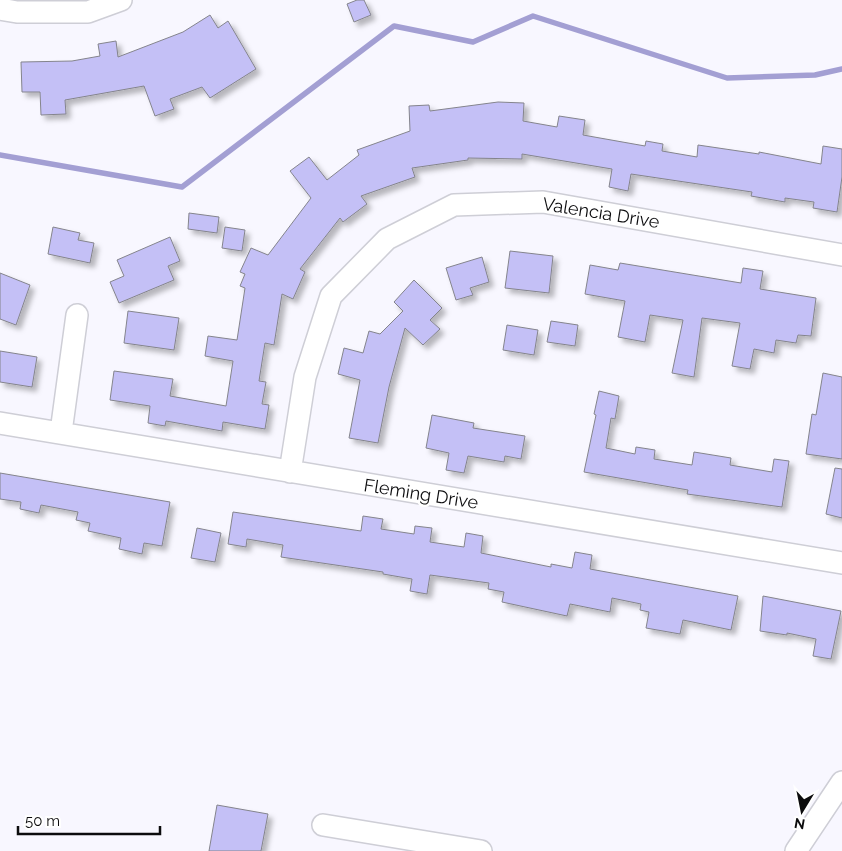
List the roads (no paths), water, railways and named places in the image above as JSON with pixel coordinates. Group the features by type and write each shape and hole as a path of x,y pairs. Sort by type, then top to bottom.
{"street":[{"path":"0,9 17,12 88,12 121,0"},
{"name":"Valencia Drive","path":"290,472 305,377 331,296 387,239 454,205 542,202 842,254"},
{"path":"61,432 77,315"},
{"name":"Fleming Drive","path":"0,423 842,564"},
{"path":"796,851 842,782"},
{"path":"323,825 481,851"}],"waterway":[{"path":"0,155 182,187 394,26 473,42 533,16 727,78 815,75 842,69"}]}
